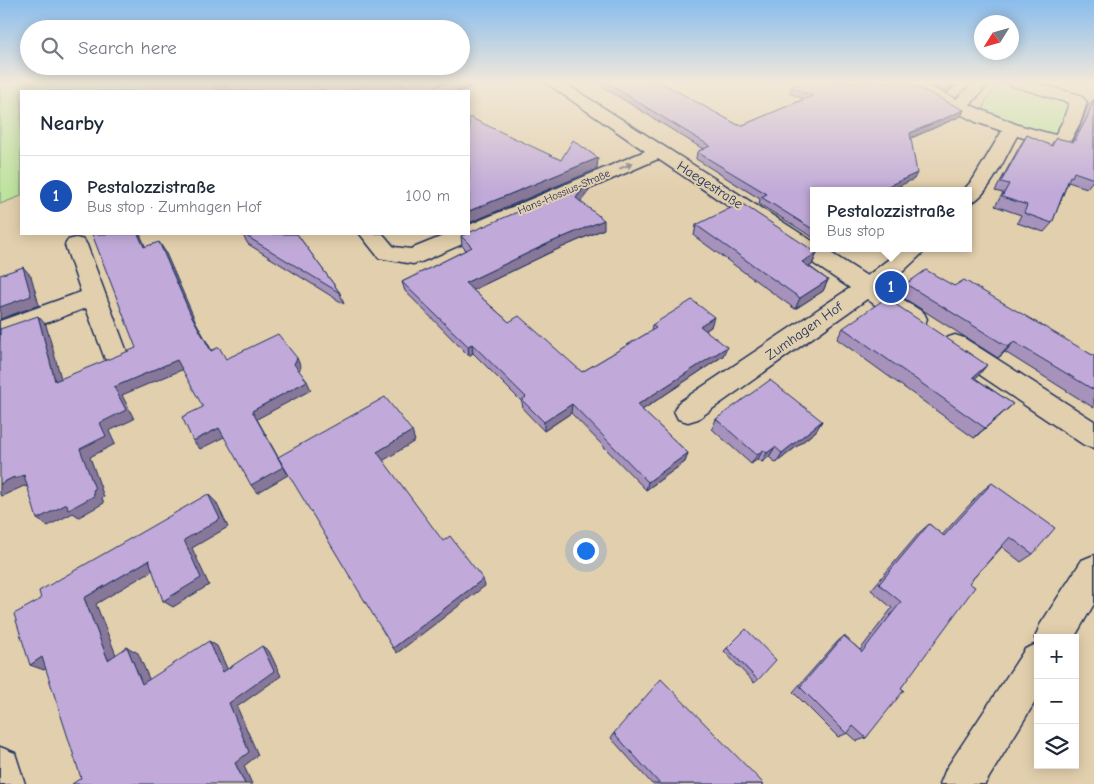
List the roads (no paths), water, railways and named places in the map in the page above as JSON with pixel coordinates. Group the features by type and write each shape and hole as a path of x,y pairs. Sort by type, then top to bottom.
{"street":[{"name":"Haegestraße","path":"608,119 810,250"},
{"path":"987,119 1012,129 1056,141 1062,140 1073,119"},
{"path":"972,193 982,181 1012,129"},
{"name":"Hans-Hossius-Straße","path":"470,232 659,152"},
{"name":"Hans-Hossius-Straße","path":"371,235 387,253 413,257 463,235"},
{"path":"76,245 114,352"},
{"name":"Haegestraße","path":"813,252 1094,436"},
{"name":"Zumhagen Hof","path":"688,411 888,273 912,252"},
{"path":"0,331 93,296"},
{"path":"1055,634 1094,572"},
{"path":"961,784 1034,668"},
{"path":"0,768 4,784"}],"place":[{"name":"Pestalozzistraße","path":"891,287"}]}
